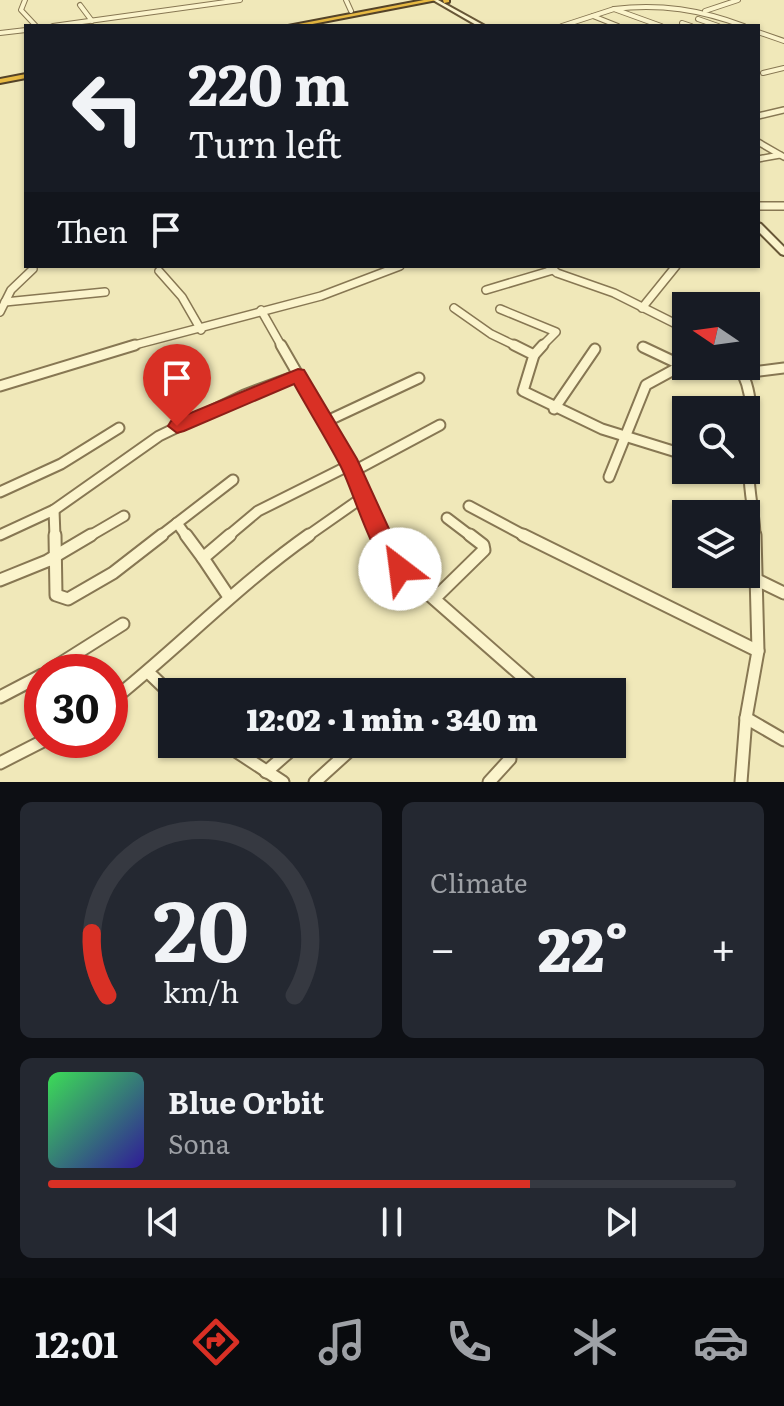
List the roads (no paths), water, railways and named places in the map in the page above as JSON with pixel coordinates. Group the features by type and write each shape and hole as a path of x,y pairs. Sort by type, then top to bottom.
{"highway":[{"path":"301,24 417,1"},
{"path":"288,24 417,1 441,1"},
{"path":"0,79 24,74"}],"main road":[{"path":"441,1 479,24"},
{"path":"760,228 784,252"}],"street":[{"path":"25,0 21,10 34,24"},
{"path":"70,24 240,0"},
{"path":"346,0 351,11"},
{"path":"705,11 738,0"},
{"path":"80,5 92,21"},
{"path":"567,24 614,9 645,5 705,11 739,24"},
{"path":"614,9 655,24"},
{"path":"593,15 613,24"},
{"path":"698,19 712,24"},
{"path":"578,20 587,24"},
{"path":"0,33 24,30"},
{"path":"760,33 784,41"},
{"path":"760,72 784,68"},
{"path":"760,116 784,110"},
{"path":"760,143 782,156"},
{"path":"760,159 782,156"},
{"path":"760,206 784,206"},
{"path":"0,386 87,358 321,296 395,268"},
{"path":"486,290 551,268 614,293 672,321"},
{"path":"642,308 674,268"},
{"path":"0,312 11,290 33,269"},
{"path":"159,271 182,297 201,330"},
{"path":"5,302 105,292"},
{"path":"454,308 491,334 534,355"},
{"path":"500,309 556,332 534,355 523,391 554,409 626,440 672,452"},
{"path":"261,310 352,468 387,549 400,569 524,678"},
{"path":"609,477 646,385 679,366 643,347"},
{"path":"554,409 595,349"},
{"path":"760,369 784,368"},
{"path":"0,535 54,510 159,436 244,395 298,375"},
{"path":"325,422 419,378"},
{"path":"203,558 258,511 440,425"},
{"path":"0,492 72,461 119,428"},
{"path":"54,510 56,595 68,599 113,573 233,480"},
{"path":"128,688 266,565 366,495"},
{"path":"469,506 560,555 758,651"},
{"path":"0,580 54,556 124,516"},
{"path":"435,598 484,550 483,545 447,518"},
{"path":"177,523 229,597"},
{"path":"760,581 784,593"},
{"path":"741,782 746,718 758,651 757,588"},
{"path":"75,654 123,624"},
{"path":"148,672 158,682"},
{"path":"0,697 24,684"},
{"path":"746,718 784,740"},
{"path":"0,763 24,751"},
{"path":"246,758 283,782"},
{"path":"266,772 282,758"},
{"path":"315,782 342,758"},
{"path":"489,782 510,759"}]}
